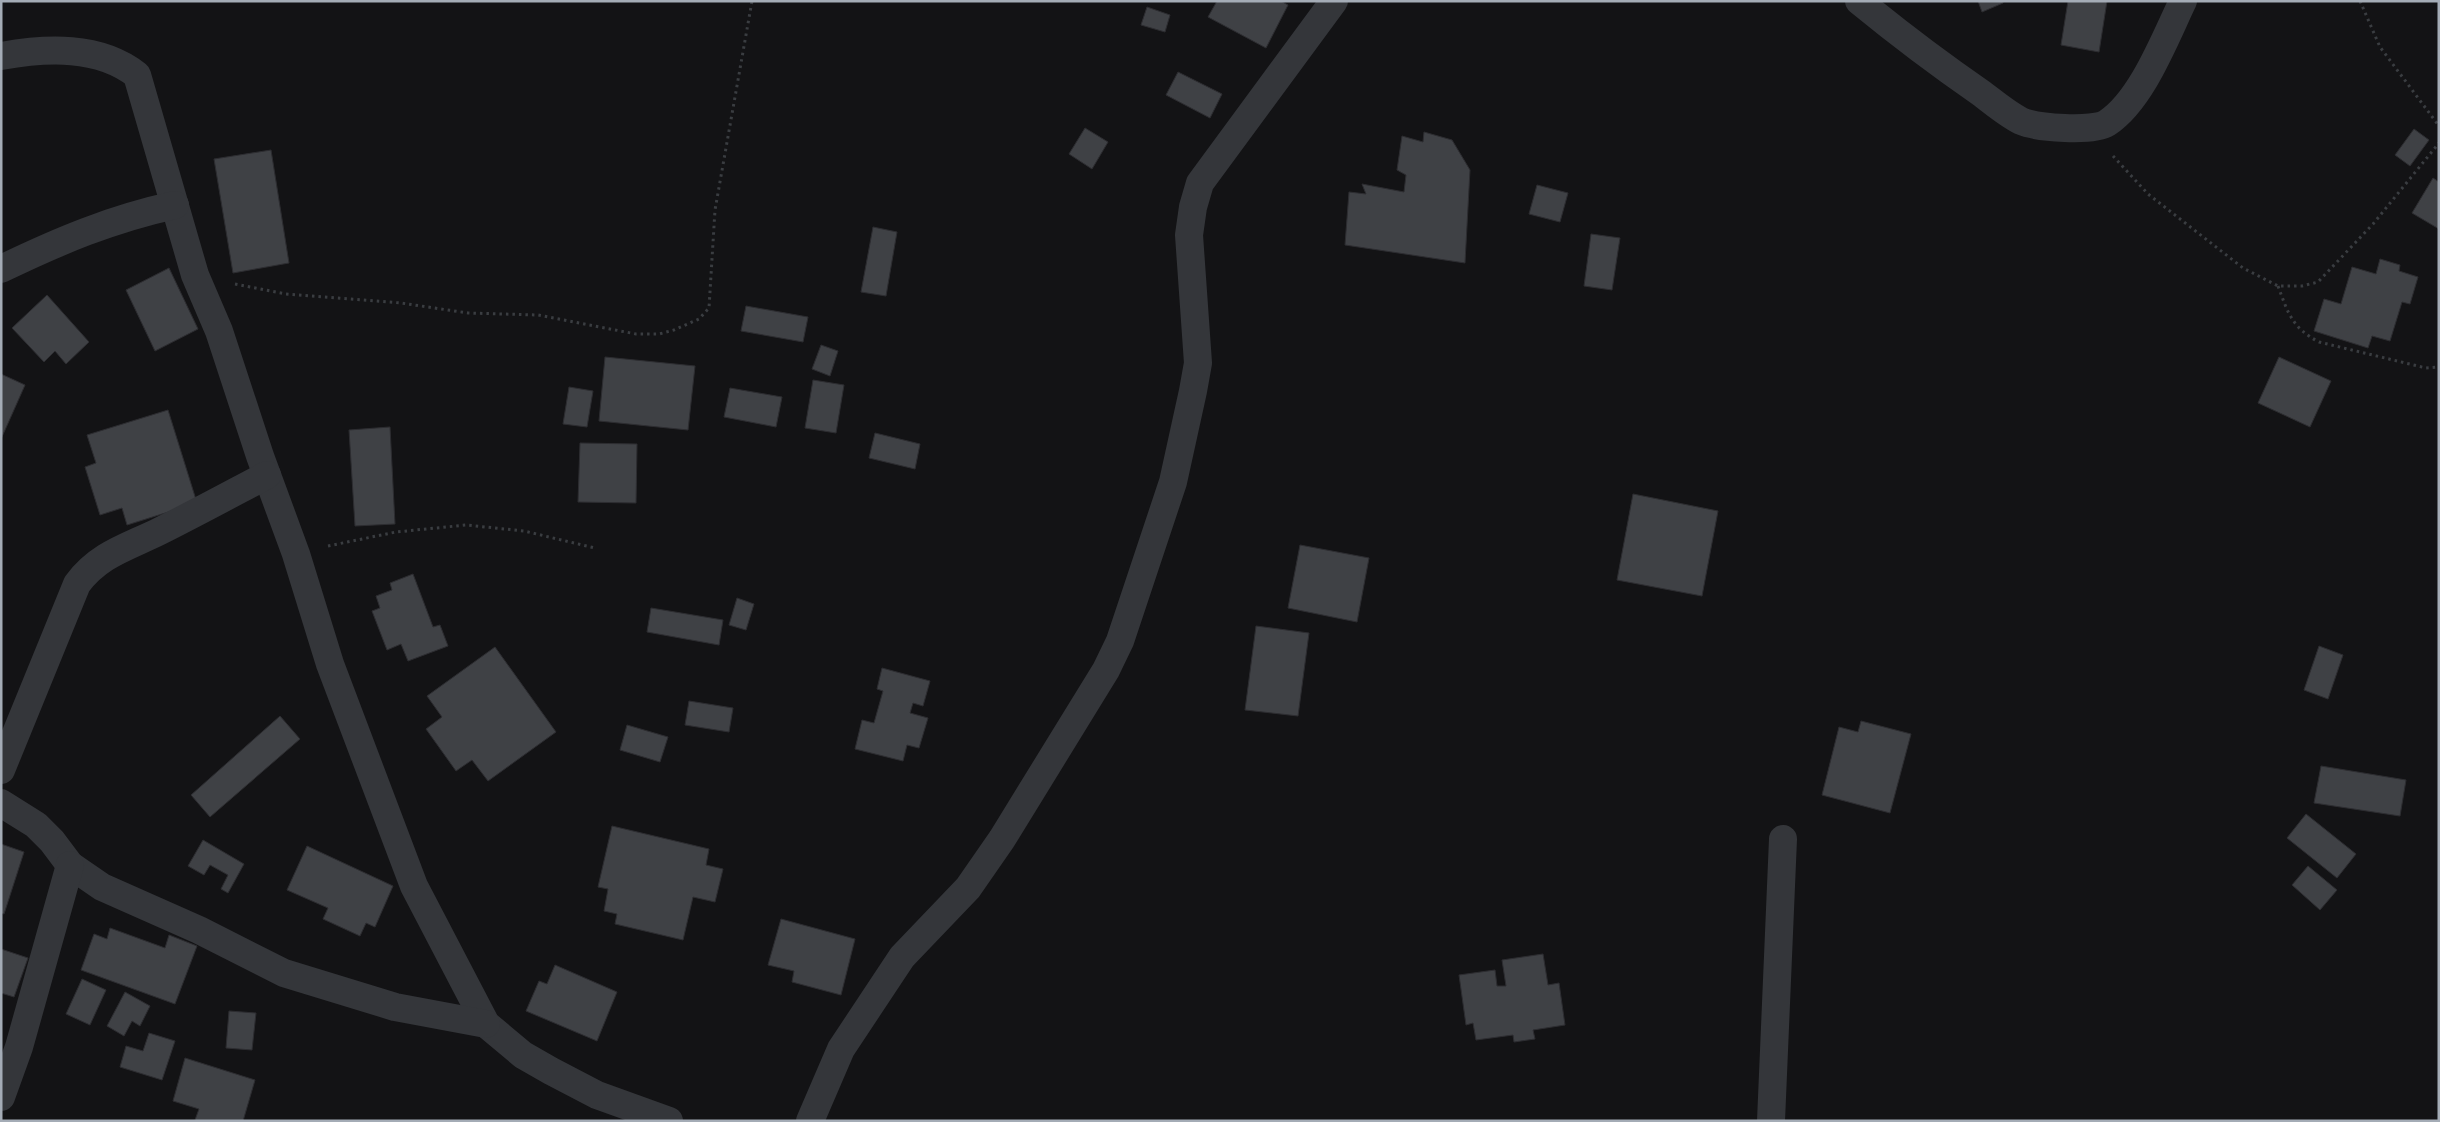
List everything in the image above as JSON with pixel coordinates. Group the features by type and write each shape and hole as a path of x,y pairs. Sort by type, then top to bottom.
{"street":[{"path":"810,1121 841,1049 902,956 968,888 1002,839 1106,670 1120,641 1173,482 1198,364 1189,235 1193,207 1200,183 1334,1"},
{"path":"1859,1 1963,81 2021,121 2042,128 2078,128 2106,124 2124,107 2143,82 2183,1"},
{"path":"1,56 25,52 69,50 112,60 137,75 195,275 219,331 267,475 296,554 330,664 414,886 486,1024 523,1055 551,1071 597,1095 669,1121"},
{"path":"1,269 60,241 131,215 175,206"},
{"path":"1,770 70,601 83,575 104,557 158,532 267,475"},
{"path":"1,803 36,825 52,841 70,865 102,887 199,930 284,973 396,1007 486,1024"},
{"path":"1771,1121 1784,839"},
{"path":"1,1097 19,1047 70,865"}],"path":[{"path":"195,275 286,294 401,304 468,313 538,315 636,334 659,334 674,330 699,319 709,308 715,210 752,1"},
{"path":"2360,1 2380,47 2439,126"},
{"path":"2106,124 2114,158 2148,194 2243,268 2278,286 2302,286 2318,282 2372,224 2439,143"},
{"path":"2278,286 2289,317 2303,334 2319,342 2426,368 2439,367"},
{"path":"296,554 358,538 466,525 524,531 595,548"}],"building":[{"path":"1217,1 1281,1 1288,5 1266,48 1208,17"},
{"path":"1978,1 2003,1 2003,3 1982,12"},
{"path":"2068,1 2107,1 2099,52 2061,45"},
{"path":"1147,7 1170,15 1165,32 1141,25"},
{"path":"1178,72 1222,94 1210,118 1166,95"},
{"path":"1085,128 1108,142 1092,169 1069,154"},
{"path":"2414,129 2429,140 2410,166 2395,155"},
{"path":"1424,132 1452,140 1470,170 1465,263 1345,245 1349,192 1366,194 1362,184 1404,192 1406,175 1397,170 1402,136 1423,142"},
{"path":"271,150 289,263 233,273 214,159"},
{"path":"2433,178 2439,182 2439,229 2412,213"},
{"path":"1537,185 1568,193 1560,222 1529,214"},
{"path":"873,227 897,232 886,296 861,292"},
{"path":"1591,234 1620,238 1612,290 1584,286"},
{"path":"2380,259 2400,265 2399,271 2418,277 2410,304 2402,302 2390,341 2372,336 2368,348 2314,331 2324,299 2341,304 2352,267 2376,274"},
{"path":"169,268 198,329 155,351 126,290"},
{"path":"47,295 89,342 66,364 55,351 44,362 12,328"},
{"path":"746,306 808,317 803,342 741,331"},
{"path":"821,345 838,351 830,376 812,369"},
{"path":"605,357 695,366 688,430 599,421"},
{"path":"2279,357 2331,381 2310,427 2258,403"},
{"path":"1,374 25,385 1,439"},
{"path":"813,380 844,385 836,433 805,428"},
{"path":"569,387 593,391 587,427 563,424"},
{"path":"730,388 782,397 776,427 724,417"},
{"path":"168,410 197,503 127,525 122,508 100,515 85,467 96,463 87,435"},
{"path":"390,427 395,524 355,526 349,430"},
{"path":"875,433 920,444 915,469 869,458"},
{"path":"580,443 637,444 636,503 578,502"},
{"path":"1633,494 1718,511 1702,596 1617,580"},
{"path":"1300,545 1369,558 1357,622 1288,608"},
{"path":"413,574 433,627 440,625 448,646 408,661 401,644 387,650 372,611 380,608 376,596 392,590 390,583"},
{"path":"737,598 754,604 746,630 729,625"},
{"path":"651,608 723,620 719,645 647,632"},
{"path":"1256,626 1309,633 1298,716 1245,710"},
{"path":"2319,646 2343,655 2328,699 2304,690"},
{"path":"495,647 556,732 488,781 472,760 456,771 426,729 442,717 427,696"},
{"path":"882,668 930,681 923,706 913,703 910,713 928,718 919,748 907,745 903,761 855,749 862,720 874,723 883,691 877,689"},
{"path":"689,701 733,708 729,732 685,725"},
{"path":"280,716 300,739 210,817 191,795"},
{"path":"1861,721 1911,734 1890,813 1822,795 1839,727 1858,732"},
{"path":"627,725 668,737 660,762 620,750"},
{"path":"2321,766 2406,780 2400,816 2314,803"},
{"path":"2306,814 2356,854 2337,878 2287,838"},
{"path":"612,826 709,849 706,865 723,869 715,902 693,897 683,940 615,924 617,914 604,911 608,889 598,887"},
{"path":"203,840 244,864 228,893 221,889 228,875 210,865 204,875 188,866"},
{"path":"1,844 24,852 4,914 1,913"},
{"path":"307,846 393,886 375,927 366,923 360,936 323,919 328,908 287,890"},
{"path":"2308,866 2337,890 2320,910 2292,885"},
{"path":"781,919 855,939 841,995 792,982 794,971 768,965"},
{"path":"110,928 165,948 169,935 197,946 175,1004 81,970 94,934 107,939"},
{"path":"1,949 28,958 14,997 1,993"},
{"path":"1543,954 1548,985 1559,983 1565,1025 1533,1030 1535,1039 1514,1042 1513,1035 1476,1040 1473,1023 1466,1025 1459,975 1495,970 1497,986 1506,986 1502,960"},
{"path":"555,965 617,992 597,1041 526,1011 539,981 547,984"},
{"path":"82,979 106,990 90,1025 66,1014"},
{"path":"125,992 150,1006 140,1026 132,1021 124,1036 107,1026"},
{"path":"229,1011 256,1013 252,1050 226,1048"},
{"path":"149,1033 175,1041 162,1080 120,1067 126,1046 143,1051"},
{"path":"185,1058 255,1080 243,1121 198,1121 195,1120 199,1109 173,1101"}]}
